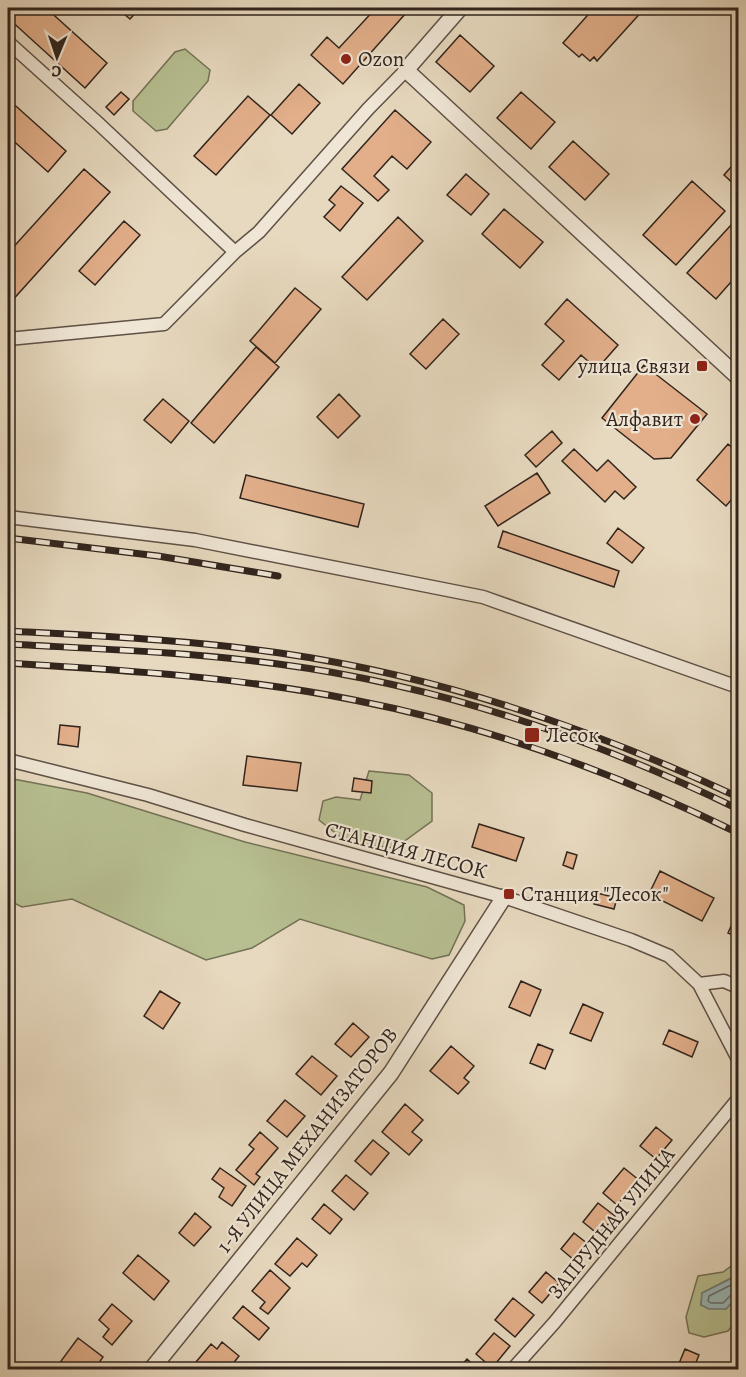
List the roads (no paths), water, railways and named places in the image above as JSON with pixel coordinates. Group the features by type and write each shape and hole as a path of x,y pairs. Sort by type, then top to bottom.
{"street":[{"path":"8,339 164,324 235,252 259,232 460,8"},
{"path":"8,42 235,252"},
{"path":"406,70 738,376"},
{"path":"8,517 195,540 483,597 738,687"},
{"name":"СТАНЦИЯ ЛЕСОК","path":"8,760 148,795 245,825 504,897 631,940 669,956 699,984 738,1059"},
{"name":"1-Я УЛИЦА МЕХАНИЗАТОРОВ","path":"151,1370 391,1073 504,897"},
{"path":"699,984 724,981 738,987"},
{"name":"ЗАПРУДНАЯ УЛИЦА","path":"512,1370 554,1323 738,1099"}],"water":[{"path":"734,1277 738,1279 738,1296 726,1309 709,1309 701,1305 702,1293"}],"railway":[{"path":"8,538 158,556 278,576"},
{"path":"8,631 212,645 280,653 399,676 515,708 572,728 628,749 738,797"},
{"path":"8,644 143,651 245,660 338,673 397,686 514,718 571,738 628,760 738,809"},
{"path":"8,663 225,680 311,692 404,711 502,738 598,771 738,833"}],"place":[{"name":"Ozon","path":"346,59"},
{"name":"улица Связи","path":"702,366"},
{"name":"Алфавит","path":"695,419"},
{"name":"Лесок","path":"532,735"},
{"name":"Станция \"Лесок\"","path":"509,894"}]}
